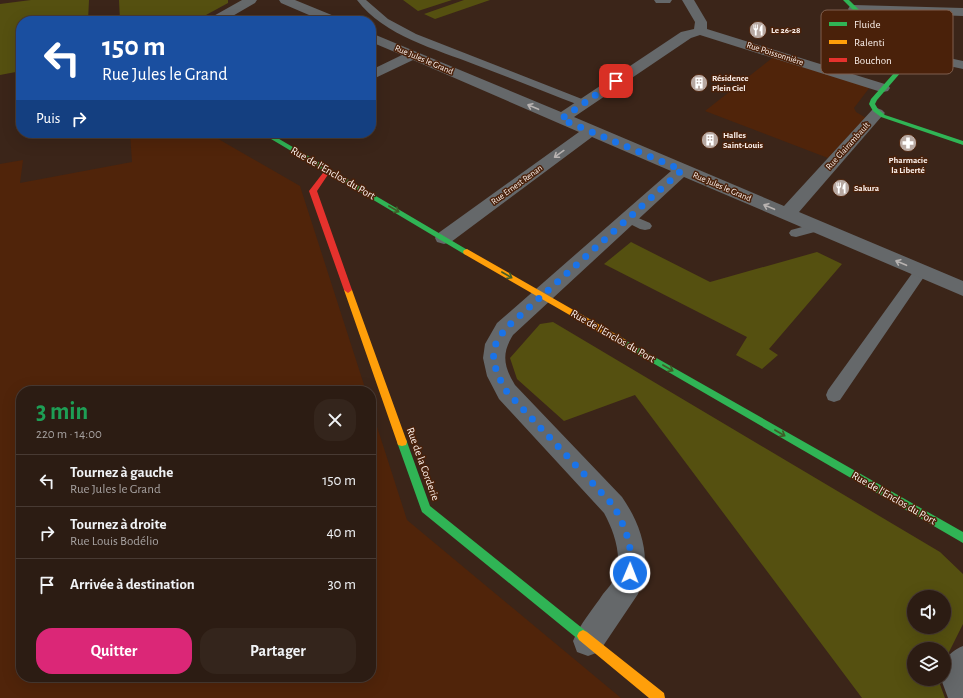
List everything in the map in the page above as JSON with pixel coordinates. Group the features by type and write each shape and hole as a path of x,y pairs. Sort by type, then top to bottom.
{"street":[{"path":"224,16 251,0"},
{"path":"285,0 322,16"},
{"path":"660,0 666,0"},
{"path":"561,119 686,35 700,31 701,22 688,0"},
{"path":"850,4 935,10"},
{"path":"953,11 963,12"},
{"name":"Rue Poissonnière","path":"700,31 821,69"},
{"name":"Rue Jules le Grand","path":"376,39 963,290"},
{"path":"376,74 413,55"},
{"path":"953,62 963,65"},
{"name":"Rue Poissonnière","path":"838,74 883,88"},
{"name":"Rue Clairambault","path":"787,214 877,113 872,104 895,74"},
{"path":"877,113 963,143"},
{"name":"Rue Ernest Renan","path":"444,238 590,131"},
{"name":"Rue de l'Enclos du Port","path":"273,138 963,538"},
{"name":"Rue de la Corderie","path":"328,170 313,191 426,509 659,698"},
{"path":"588,641 628,584 632,562 629,540 623,521 613,505 507,392 498,376 494,361 495,346 505,329 543,296 637,222 682,170"},
{"path":"963,660 955,676 963,697"}],"lane":[{"path":"361,0 370,10 392,25 422,40 583,103"},
{"path":"796,233 817,227"},
{"path":"834,395 921,271"}],"shaded area":[{"path":"31,0 89,0 88,16 16,16 16,72 0,75 0,4"},
{"path":"119,0 228,0 228,3 204,16 120,16"},
{"path":"403,0 452,0 418,11"},
{"path":"464,0 490,0 435,19 424,14"},
{"path":"776,55 821,70 821,74 832,74 870,87 854,108 856,112 866,118 828,158 705,111"},
{"path":"130,138 217,138 300,186 364,386 16,386 16,682 376,682 376,424 407,520 621,698 0,698 0,164 23,160 20,183 132,162"},
{"path":"631,242 710,282 817,252 842,264 769,349 778,355 762,369 736,355 747,337 604,264"},
{"path":"553,322 940,552 963,574 963,624 951,648 951,642 907,642 907,686 941,686 945,698 862,698 635,395 564,421 517,379 510,358 540,324"}],"traffic: fast":[{"path":"846,0 856,10"},
{"path":"896,74 874,99 872,104 875,110 883,116 963,143"},
{"path":"273,138 467,252"},
{"path":"623,342 963,538"},
{"path":"402,442 426,509 583,636"}],"traffic: slow":[{"path":"467,252 623,342"},
{"path":"348,290 402,442"},
{"path":"583,636 659,698"}],"traffic: jam":[{"path":"328,170 313,191 348,290"}],"place":[{"name":"Le 26-28","path":"758,30"},
{"name":"Résidence Plein Ciel","path":"699,83"},
{"name":"Halles Saint-Louis","path":"710,140"},
{"name":"Pharmacie la Liberté","path":"908,143"},
{"name":"Sakura","path":"841,188"}],"route":[{"path":"616,81 561,119 682,170 505,329 495,346 494,361 498,376 507,392 613,505 623,521 629,540 632,562 630,573"}]}
